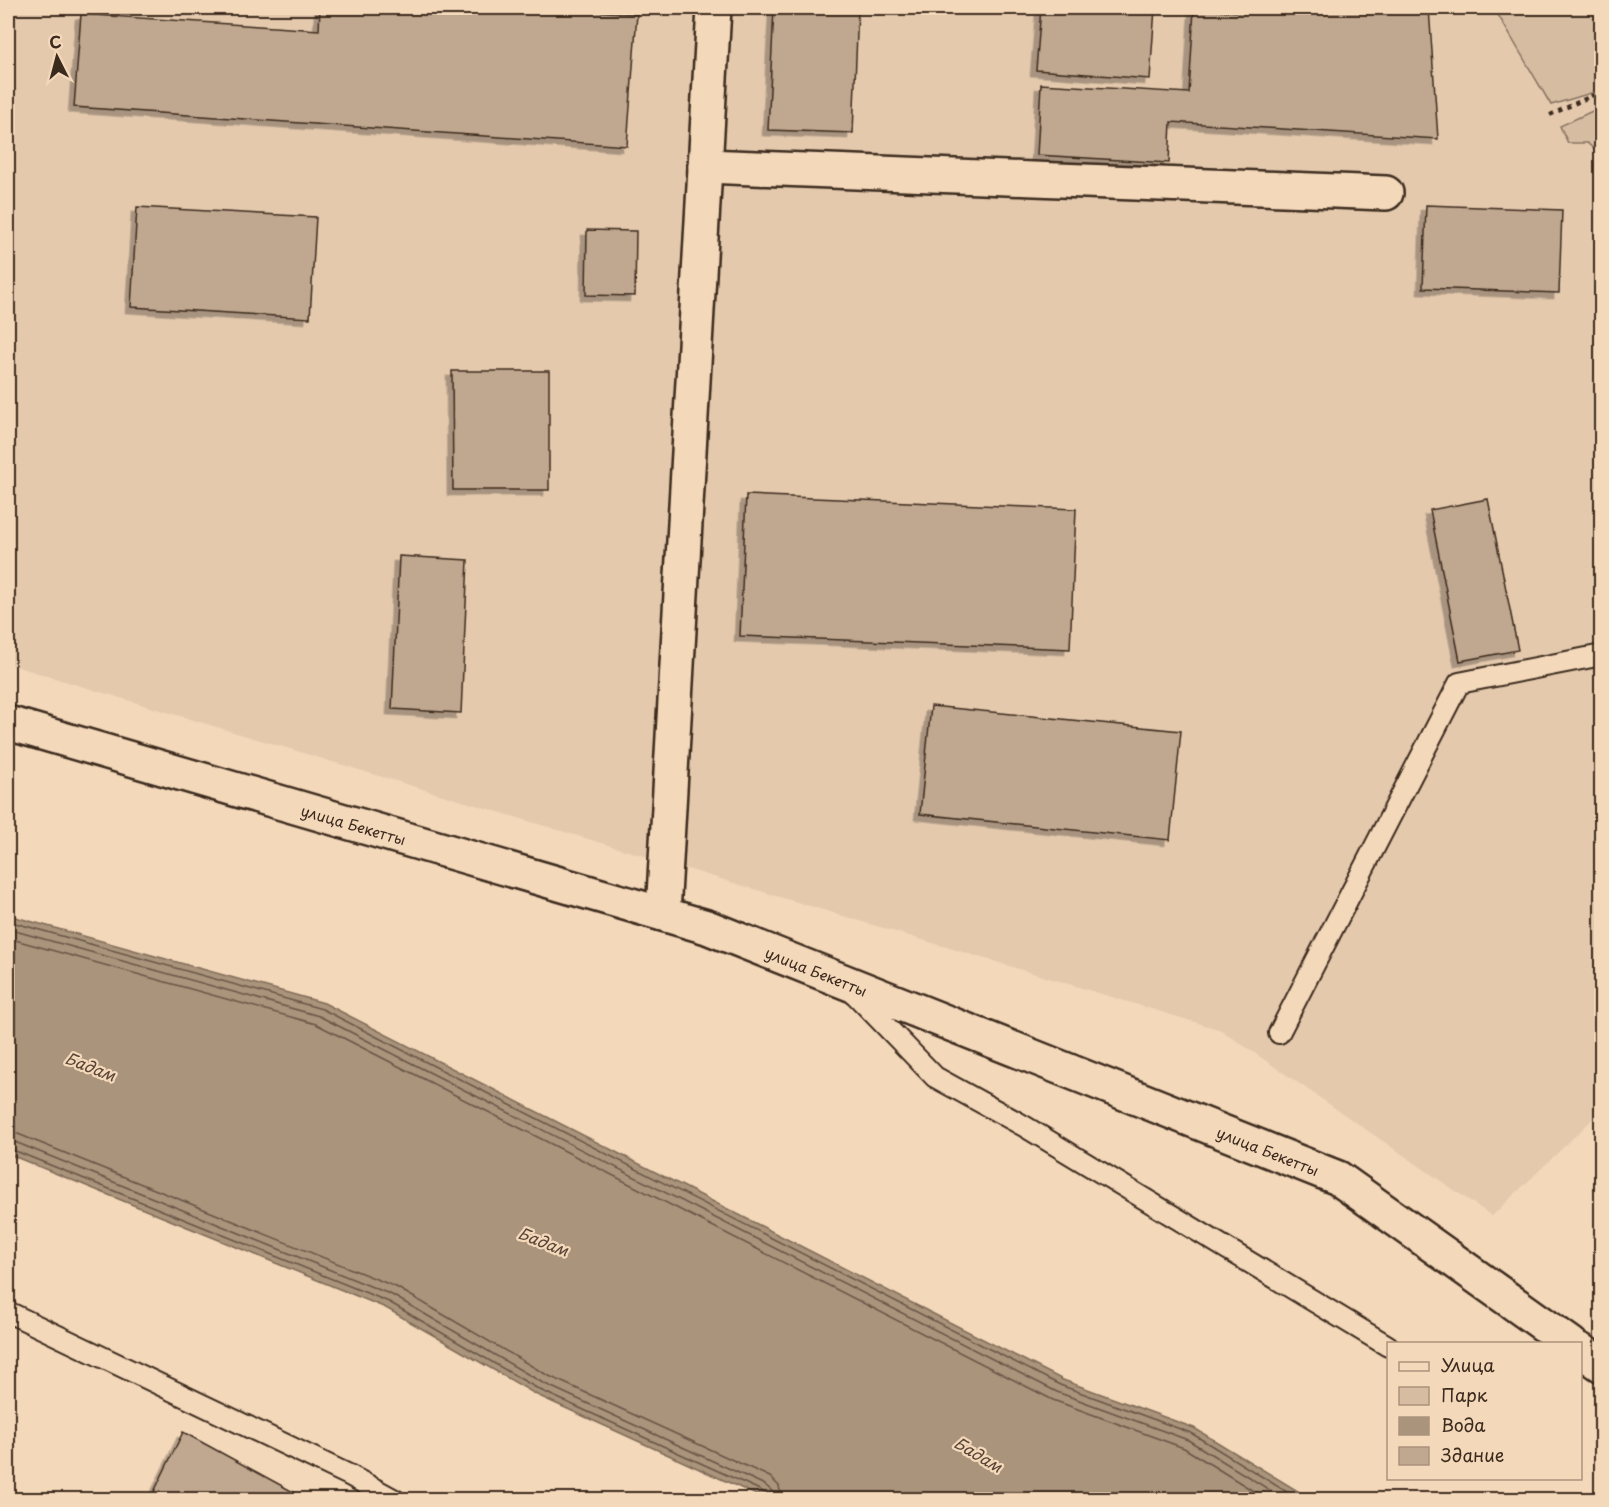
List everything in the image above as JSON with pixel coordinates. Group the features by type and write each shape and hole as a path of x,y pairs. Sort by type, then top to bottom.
{"street":[{"path":"663,914 714,8"},
{"path":"705,166 1386,193"},
{"name":"улица Бекетты","path":"8,723 707,927 1338,1178 1569,1342"}],"lane":[{"path":"1279,1033 1459,683 1602,655"},
{"path":"843,981 936,1077 1024,1126 1387,1345"},
{"path":"8,1312 349,1475 395,1500"}],"path":[{"path":"1550,115 1602,92"}],"shaded area":[{"path":"8,8 1601,8 1601,1111 1492,1216 1221,1030 8,664"}],"green space":[{"path":"1494,8 1601,8 1601,90 1551,105"},
{"path":"1601,107 1601,155 1587,143 1568,143 1560,126"}],"water":[{"name":"Бадам","path":"8,915 324,1003 1063,1380 1194,1428 1311,1499 765,1499 537,1395 386,1308 8,1154"}],"building":[{"path":"320,8 547,8 637,14 627,146 74,107 81,14 319,30"},
{"path":"774,8 858,8 853,133 768,130"},
{"path":"1041,8 1155,8 1150,79 1036,70"},
{"path":"1257,8 1429,8 1438,139 1171,122 1169,163 1037,155 1041,84 1189,93 1194,9 1257,13"},
{"path":"1426,205 1562,210 1559,293 1423,288"},
{"path":"137,207 316,217 310,318 131,307"},
{"path":"587,230 636,231 635,296 586,295"},
{"path":"452,371 549,371 549,490 453,490"},
{"path":"746,495 1076,509 1070,649 740,636"},
{"path":"1488,499 1518,650 1460,661 1430,510"},
{"path":"399,556 468,560 461,713 392,709"},
{"path":"931,706 1181,731 1170,840 920,814"},
{"path":"183,1432 308,1500 150,1500"}]}
